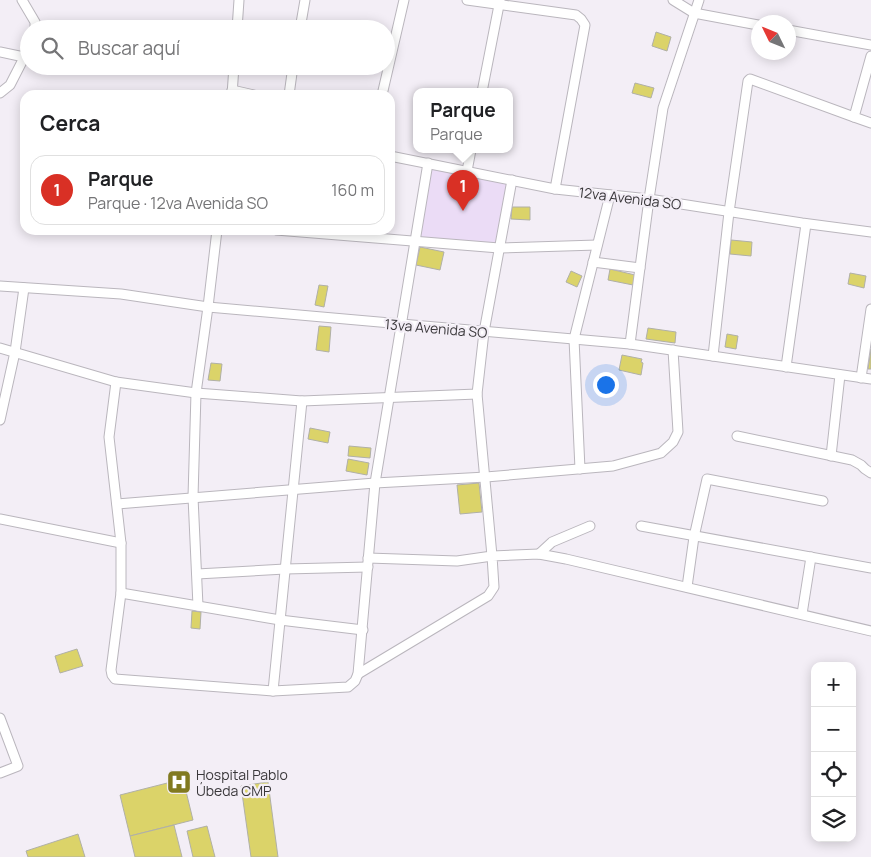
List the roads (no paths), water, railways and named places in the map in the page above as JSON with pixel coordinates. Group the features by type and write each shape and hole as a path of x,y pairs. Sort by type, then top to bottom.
{"street":[{"path":"22,0 34,20"},
{"path":"238,20 239,0"},
{"path":"302,20 305,0"},
{"path":"395,39 404,0"},
{"path":"467,0 499,2 576,15 585,25 555,189"},
{"path":"673,0 694,14 751,24"},
{"path":"630,344 663,108 698,0"},
{"path":"483,88 499,2"},
{"path":"796,31 871,45"},
{"path":"0,52 20,56"},
{"path":"854,117 871,56"},
{"path":"0,93 10,85 20,65"},
{"path":"232,90 233,75"},
{"path":"290,90 292,75"},
{"path":"383,90 387,75"},
{"path":"713,356 729,212 749,80 871,123"},
{"path":"467,171 470,153"},
{"name":"12va Avenida SO","path":"395,157 555,189 649,199 806,224 871,232"},
{"path":"116,382 109,437 121,543 121,592 111,670 115,679 273,691 348,687 355,681 358,674 374,483 428,163"},
{"path":"358,674 488,596 494,587 486,478 477,394 484,332 512,180"},
{"path":"580,469 574,339 610,195"},
{"path":"786,367 806,224"},
{"path":"198,606 193,497 196,393 216,235"},
{"path":"339,235 499,248 597,245"},
{"path":"593,262 640,268"},
{"name":"13va Avenida SO","path":"0,286 121,294 208,307 630,344 871,379"},
{"path":"0,420 15,352 24,288"},
{"path":"861,378 871,309"},
{"path":"0,348 116,382 196,393 302,401 477,394"},
{"path":"117,504 374,483 486,478 613,466 661,453 673,442 678,432 673,350"},
{"path":"831,456 840,375"},
{"path":"273,691 302,401"},
{"path":"737,436 852,460 871,473"},
{"path":"687,587 694,537 706,481 709,479 823,502"},
{"path":"0,519 121,543"},
{"path":"539,554 552,542 590,526"},
{"path":"641,526 871,568"},
{"path":"197,574 368,563 456,561 492,556 539,554 871,631"},
{"path":"802,614 811,558"},
{"path":"121,592 280,620 363,630"},
{"path":"0,718 18,766 0,773"}],"place":[{"name":"Parque","path":"463,211"},
{"name":"Hospital Pablo Úbeda CMP","path":"179,782"}]}
